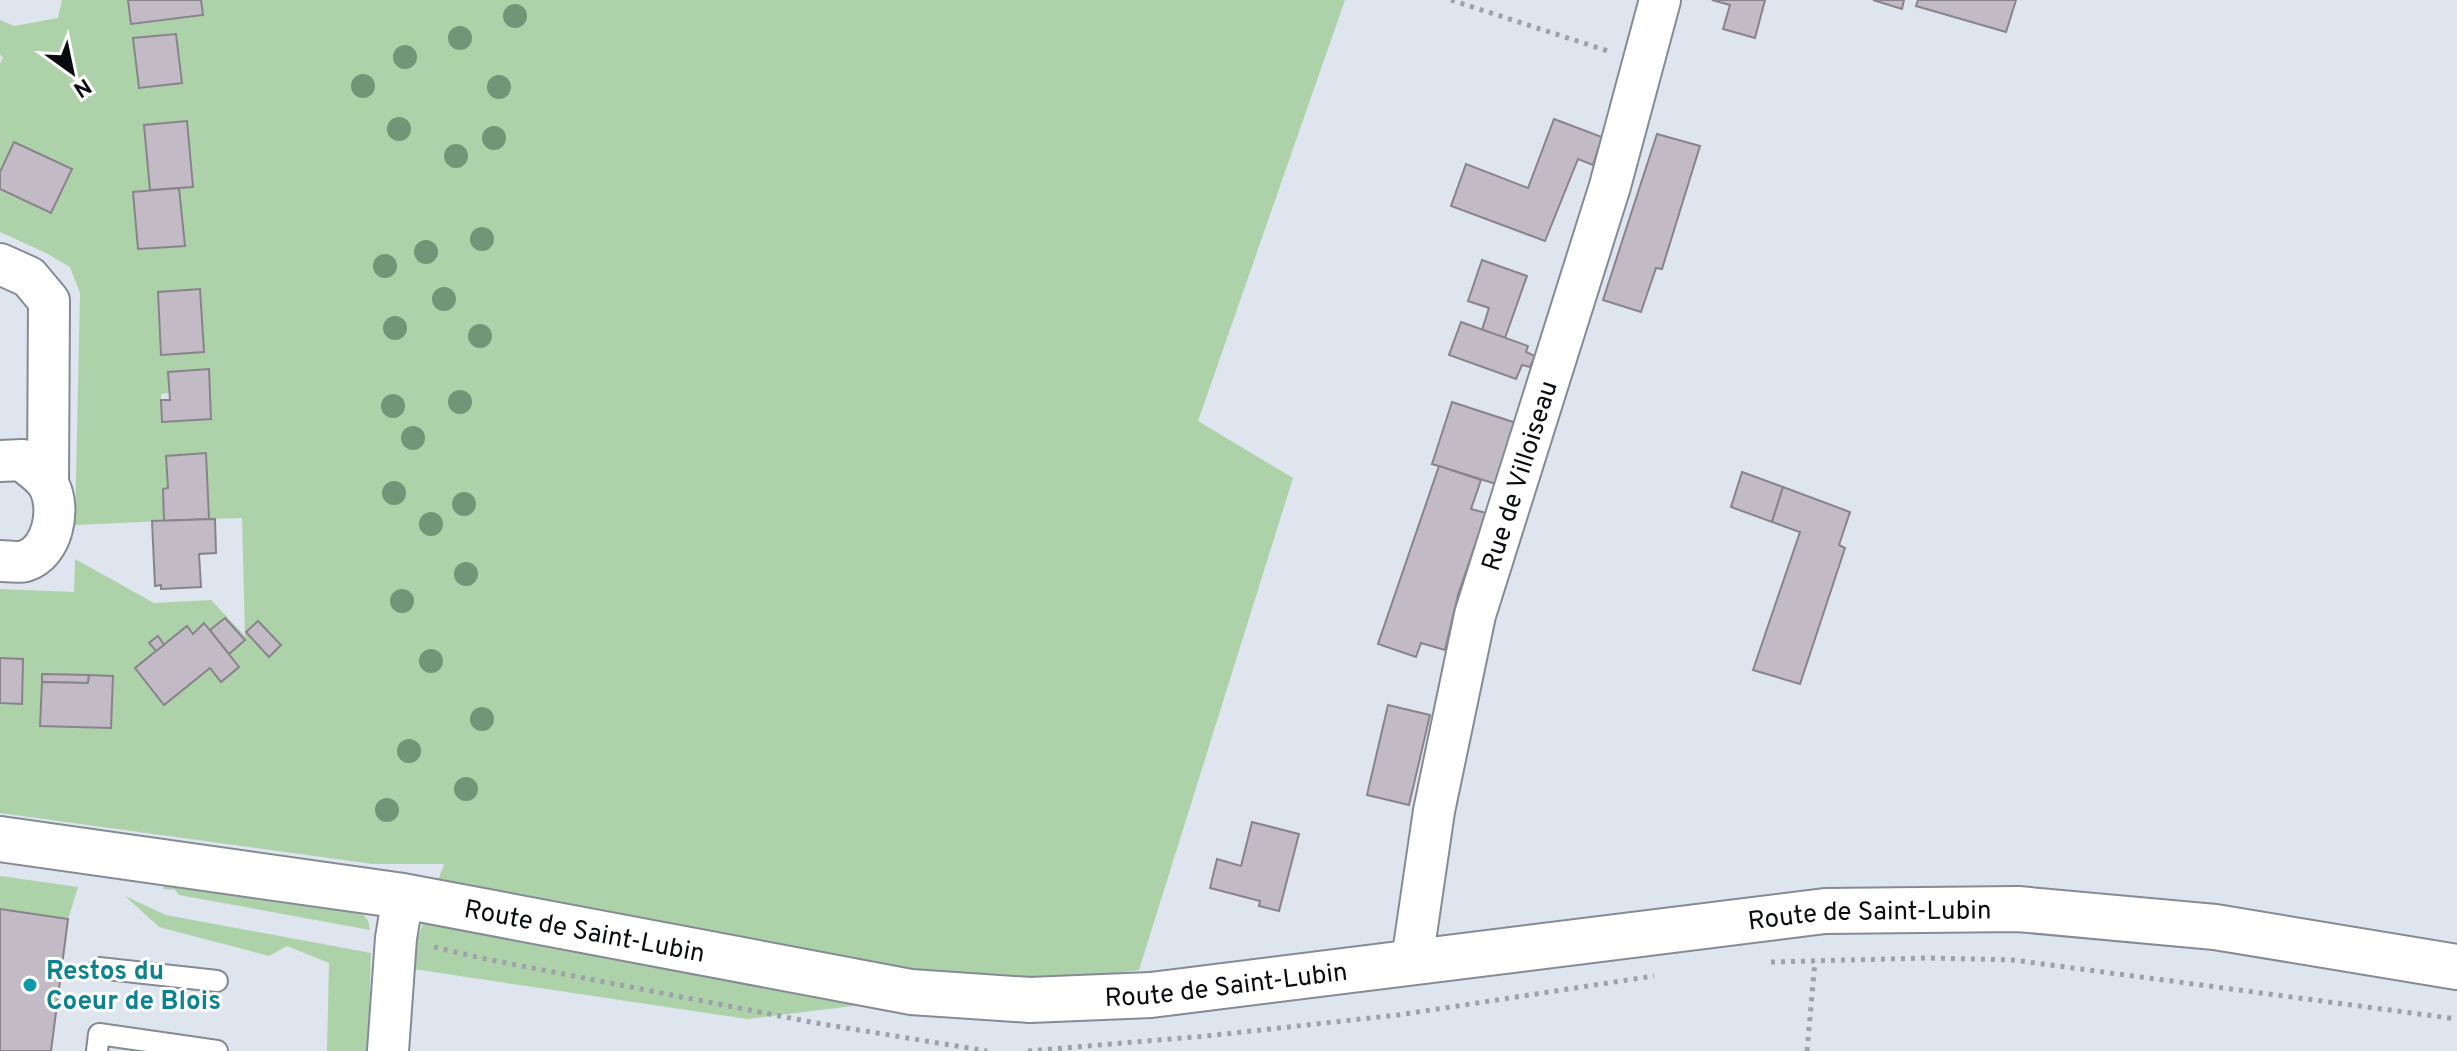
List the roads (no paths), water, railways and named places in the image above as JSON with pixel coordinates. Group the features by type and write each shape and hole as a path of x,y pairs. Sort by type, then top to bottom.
{"street":[{"name":"Rue de Villoiseau","path":"1412,961 1434,811 1475,615 1580,284 1660,0"},
{"path":"0,264 29,277 49,301 48,483 55,501 55,520 49,538 37,553 25,561 0,561"},
{"path":"0,461 22,460 48,483"},
{"name":"Route de Saint-Lubin","path":"0,839 403,896 911,992 1030,1000 1151,995 1816,912 2018,909 2215,927 2457,967"},
{"path":"388,1051 396,938 403,896"}],"lane":[{"path":"99,968 217,981"},
{"path":"97,1051 99,1034 217,1051"}],"place":[{"name":"Restos du Coeur de Blois","path":"30,985"}]}
